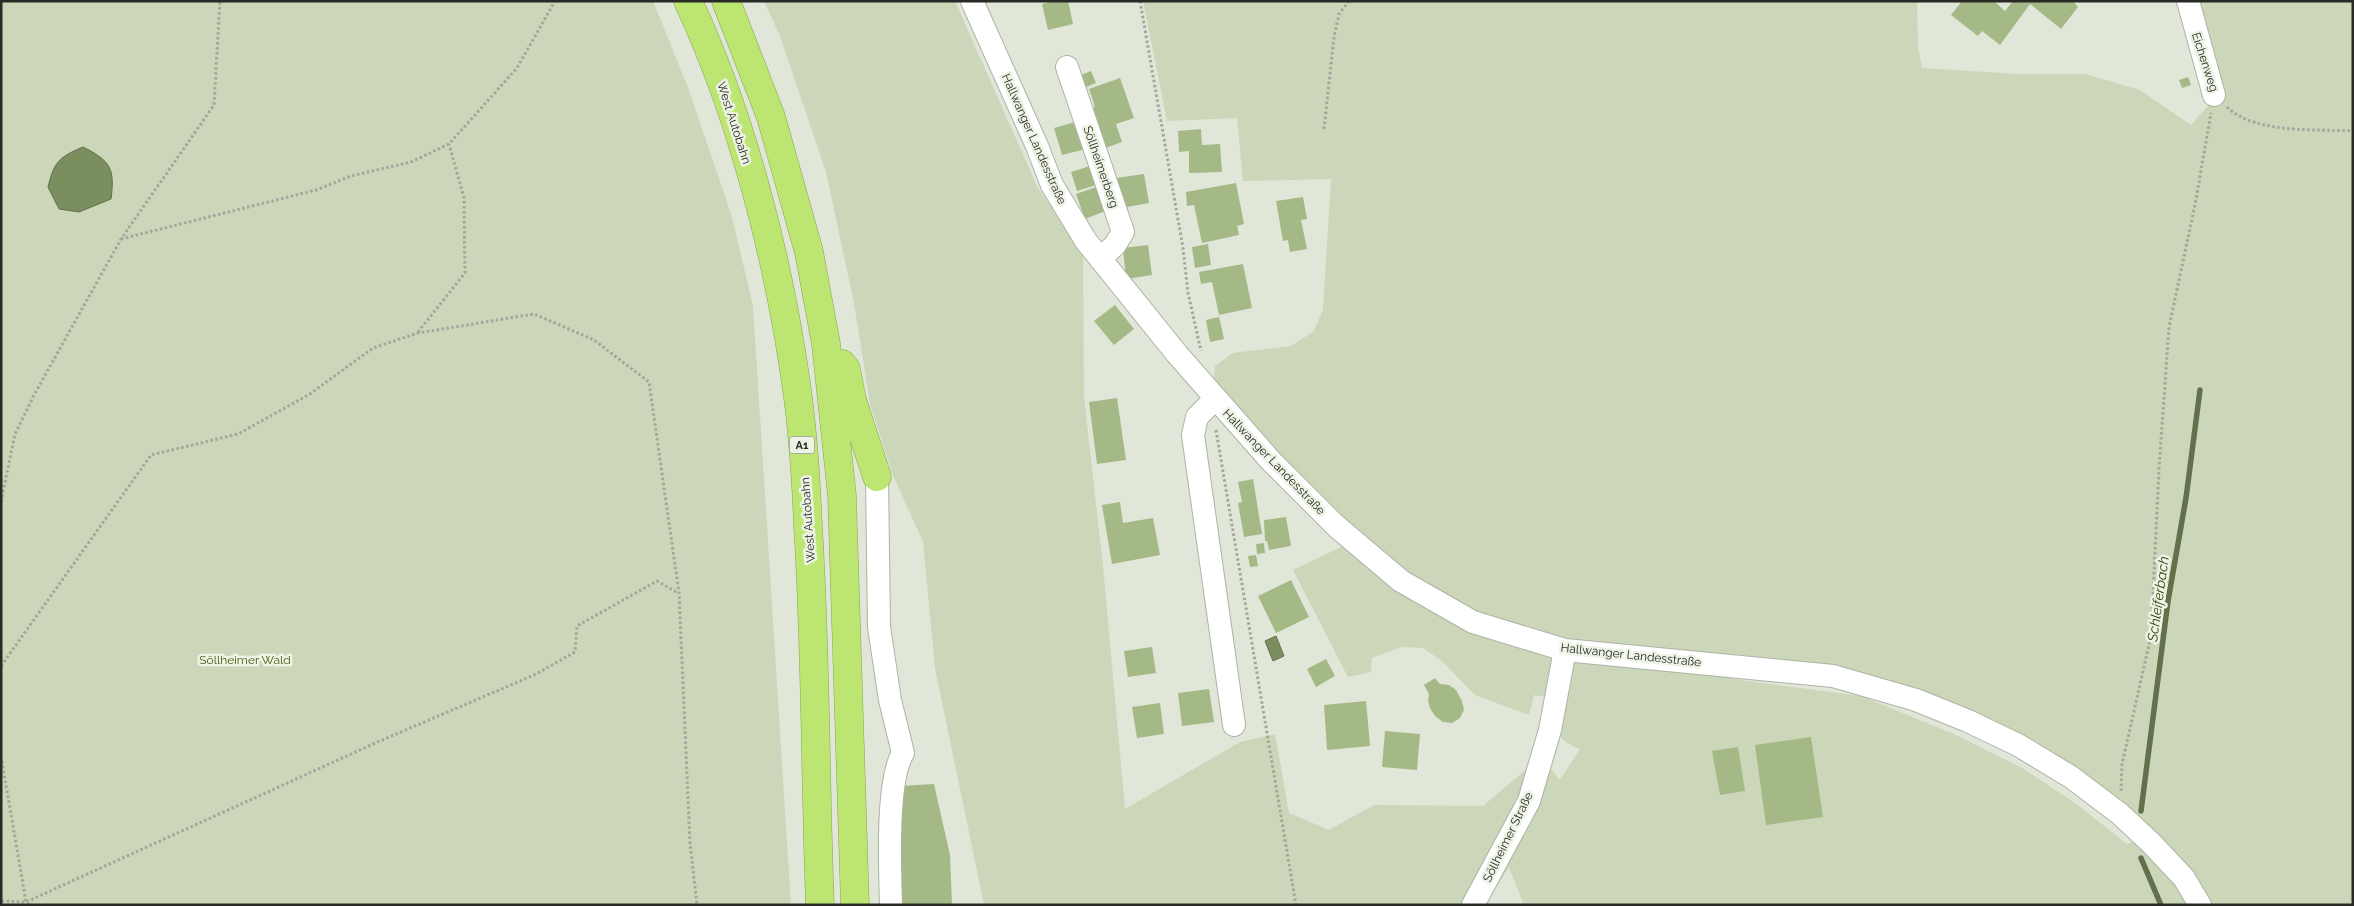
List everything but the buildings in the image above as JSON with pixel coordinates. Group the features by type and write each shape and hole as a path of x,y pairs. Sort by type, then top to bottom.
{"highway":[{"name":"West Autobahn","path":"688,1 710,51 755,185 778,282 797,384 811,573 820,905"},
{"path":"726,1 771,117 809,252 826,344 842,496 855,905"},
{"path":"826,344 846,369 852,400 877,477"}],"street":[{"name":"Hallwanger Landesstraße","path":"972,1 1037,146 1052,185 1069,217 1100,259 1215,399 1336,526 1401,581 1473,622 1565,650 1832,676 1907,698 1968,721 2018,744 2071,777 2120,814 2151,842 2184,878 2200,905"},
{"name":"Eichenweg","path":"2188,1 2214,94"},
{"name":"Söllheimerberg","path":"1067,67 1123,232 1115,245 1100,259"},
{"path":"1215,399 1197,417 1193,435 1234,725"},
{"path":"877,477 879,627 890,700 903,753 898,762 893,784 890,869 891,905"},
{"name":"Söllheimer Straße","path":"1473,905 1529,801 1550,730 1565,650"}],"path":[{"path":"1,502 15,434 121,239 214,105 220,1"},
{"path":"121,239 316,190 350,176 411,162 449,144 517,68 555,1"},
{"path":"1140,1 1183,248 1188,293 1203,360"},
{"path":"1324,129 1334,37 1339,14 1349,1"},
{"path":"2120,814 2122,764 2152,636 2159,469 2169,327 2195,205 2214,94"},
{"name":"Eichenweg","path":"2214,94 2235,115 2259,125 2353,131"},
{"path":"418,332 465,273 464,198 449,144"},
{"path":"1,666 151,455 238,434 310,394 373,348 418,332 534,314 594,340 649,382 679,593 690,842 696,905"},
{"path":"1215,399 1218,416 1216,427 1224,481 1296,905"},
{"path":"1,901 28,904 382,740 534,675 575,652 577,626 657,581 679,593"},
{"path":"1,756 28,904"}],"green space":[{"name":"Söllheimer Wald","path":"1,1 653,1 689,90 732,217 753,306 791,905 1,905"},
{"path":"764,1 955,1 1037,186 1083,255 1084,397 1103,566 1125,809 1240,742 1275,734 1289,813 1329,830 1374,805 1483,806 1527,769 1551,769 1560,780 1580,749 1571,745 1559,735 1553,722 1547,697 1534,695 1529,715 1475,695 1442,661 1423,648 1402,647 1372,658 1371,672 1348,677 1293,570 1360,538 1291,469 1220,391 1214,378 1215,366 1233,353 1291,346 1313,332 1323,310 1331,179 1243,181 1237,118 1167,121 1143,1 1917,1 1918,46 1922,68 2017,74 2085,74 2140,90 2191,125 2219,93 2192,1 2353,1 2353,905 2213,905 2189,869 2036,744 1808,663 1735,654 1733,679 1861,696 1954,734 2024,769 2078,805 2127,844 2137,840 2191,905 1524,905 1509,867 1485,905 984,905 935,668 923,542 892,473 870,404 854,303 826,172 780,36"}],"shaded area":[{"path":"83,147 100,157 109,167 112,180 111,199 79,212 59,209 48,187 55,166 63,157"},
{"path":"1276,636 1284,656 1273,661 1265,641"}],"waterway":[{"name":"Schleiferbach","path":"2141,811 2168,601 2186,498 2200,390"},
{"name":"Schleiferbach","path":"2141,858 2161,905"}]}
